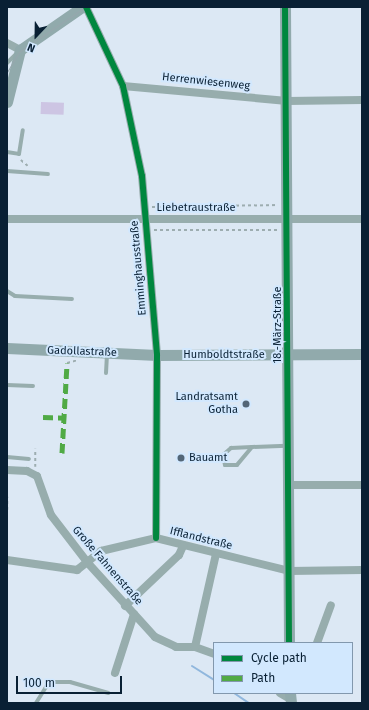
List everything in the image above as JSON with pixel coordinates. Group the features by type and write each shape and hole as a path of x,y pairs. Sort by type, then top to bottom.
{"street":[{"path":"7,102 20,50 30,41 82,7"},
{"name":"Emminghausstraße","path":"86,7 124,86 136,143 157,355 156,538"},
{"name":"18.-März-Straße","path":"285,7 288,205 289,642"},
{"path":"7,43 20,50"},
{"name":"Herrenwiesenweg","path":"124,86 287,101 362,100"},
{"name":"Liebetraustraße","path":"7,219 362,219"},
{"name":"Gadollastraße","path":"7,348 157,355"},
{"name":"Humboldtstraße","path":"157,355 362,354"},
{"name":"Große Fahnenstraße","path":"7,470 27,471 37,476 51,515 87,562 126,606 165,644 195,647 213,654"},
{"path":"288,486 362,485"},
{"name":"Ifflandstraße","path":"7,560 77,570 101,551 156,538 183,546 289,571 362,570"},
{"path":"126,606 179,554 183,546"},
{"path":"195,647 216,554"},
{"path":"317,642 331,605"},
{"path":"115,673 134,614"}],"lane":[{"path":"7,62 20,50"},
{"path":"7,152 18,154 24,130"},
{"path":"7,171 48,174"},
{"path":"7,291 15,296 72,299"},
{"path":"106,373 107,353"},
{"path":"7,385 33,386"},
{"path":"252,447 237,465 224,465 226,450 252,447 288,446"},
{"path":"7,457 30,459"},
{"path":"36,703 49,682 70,682 108,693"}],"path":[{"path":"18,154 28,167 34,168"},
{"path":"143,207 288,205"},
{"path":"145,230 288,230"},
{"path":"67,362 78,363"},
{"path":"35,466 36,449"},
{"path":"7,497 7,510"}],"shaded area":[{"path":"41,102 64,103 64,115 41,114"}],"waterway":[{"path":"192,666 213,679"},
{"path":"236,694 249,703"}],"tram line":[{"path":"7,72 19,52 85,7"}],"marked path":[{"path":"62,453 67,363"},
{"path":"43,417 66,418"}],"cycle path":[{"path":"86,7 123,86 142,176 157,355 156,538"},
{"path":"285,7 289,642"}],"place":[{"name":"Landratsamt Gotha","path":"246,404"},
{"name":"Bauamt","path":"181,458"}]}
